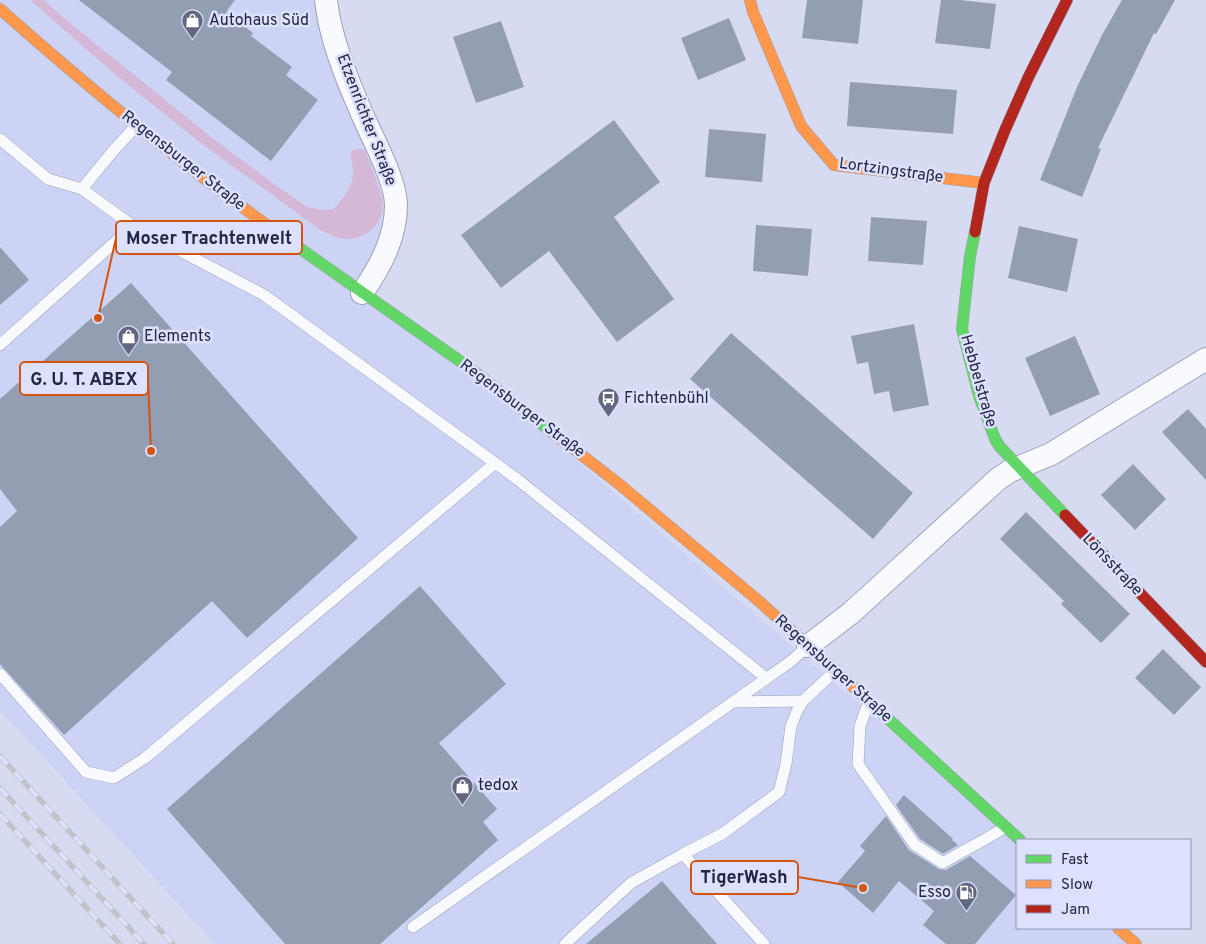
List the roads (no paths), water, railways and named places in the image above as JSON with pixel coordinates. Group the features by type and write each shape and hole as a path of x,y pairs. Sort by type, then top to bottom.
{"main road":[{"name":"Lortzingstraße","path":"750,0 753,12 801,126 834,165 984,183"},
{"name":"Hebbelstraße","path":"1018,467 1005,454 995,439 979,396 962,329 970,256 984,183 1028,78 1067,0"},
{"name":"Regensburger Straße","path":"0,9 81,81 136,126 247,211 474,371 619,484 760,602 1019,839"},
{"name":"Lönsstraße","path":"1018,467 1206,662"},
{"path":"1119,929 1136,944"}],"street":[{"name":"Etzenrichter Straße","path":"326,0 327,14 344,71 392,184 396,204 394,227 387,250 378,270 362,292"},
{"path":"808,646 851,613 983,491 1004,474 1050,454 1206,359"}],"lane":[{"path":"82,189 113,150 136,126"},
{"path":"0,139 48,179 82,189 133,226 264,295 517,479 766,678"},
{"path":"0,345 133,226"},
{"path":"0,674 86,772 114,778 145,758 494,464"},
{"path":"413,926 790,662 808,646"},
{"path":"565,944 632,883 722,834 778,792 786,764 790,726 803,701 836,670"},
{"path":"733,702 803,701"},
{"path":"869,701 860,726 858,764 915,845 943,863 1005,828"},
{"path":"683,854 764,944"}],"railway":[{"path":"0,756 173,944"},
{"path":"0,788 144,944"},
{"path":"0,814 120,944"}],"place":[{"name":"Autohaus Süd","path":"193,40"},
{"name":"Moser Trachtenwelt","path":"98,318"},
{"name":"Elements","path":"128,356"},
{"name":"Fichtenbühl","path":"608,418"},
{"name":"G. U. T. ABEX","path":"151,451"},
{"name":"tedox","path":"462,805"},
{"name":"TigerWash","path":"863,888"},
{"name":"Esso","path":"967,912"}]}
